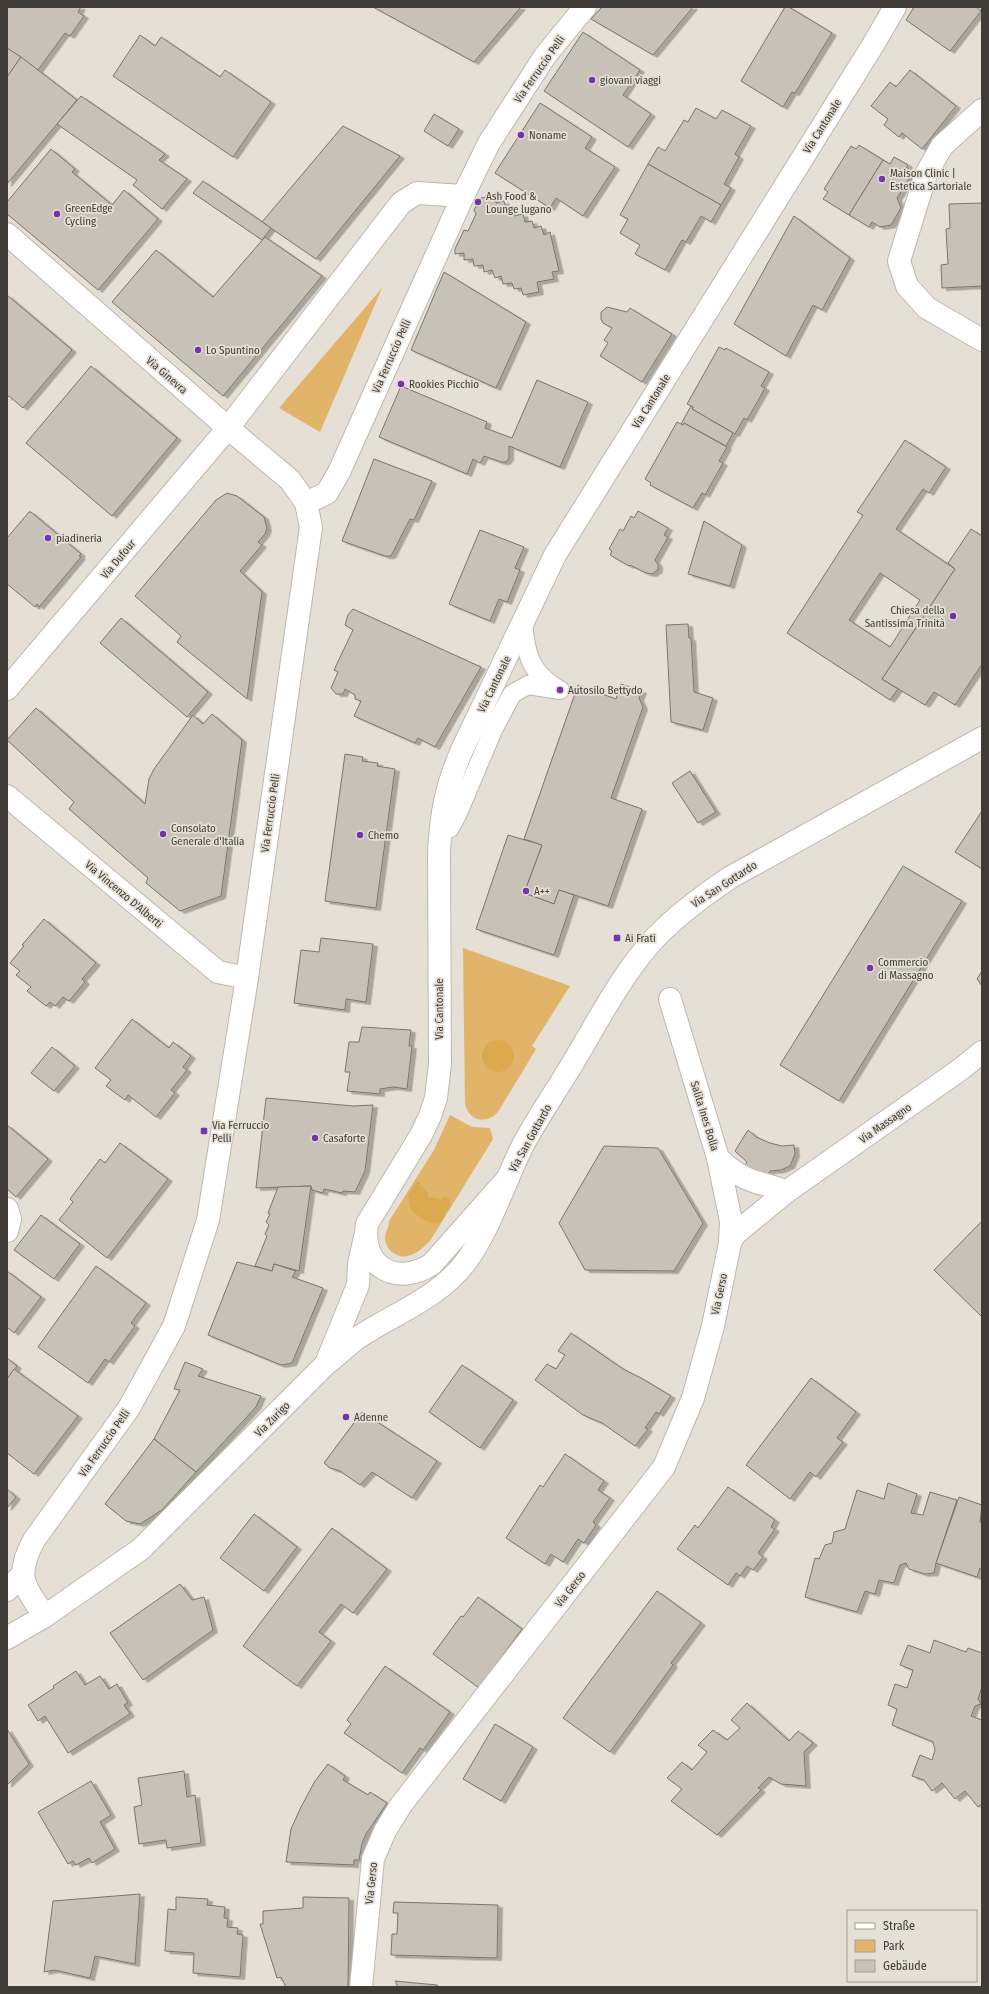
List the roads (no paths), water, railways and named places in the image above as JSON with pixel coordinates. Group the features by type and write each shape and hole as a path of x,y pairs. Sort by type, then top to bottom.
{"main road":[{"name":"Via Ferruccio Pelli","path":"306,503 327,494 339,472 463,196 489,143 545,56 585,7"},
{"name":"Via Cantonale","path":"326,1364 358,1285 359,1264 367,1224 421,1135 436,1098 440,1064 440,834 444,800 450,780 555,554 873,45 895,7"},
{"path":"981,340 927,308 907,286 899,261 926,174 942,146 982,110"},
{"path":"228,428 400,203 417,193 463,196"},
{"name":"Via Ginevra","path":"7,234 228,428 290,480 306,503 311,526"},
{"name":"Via Dufour","path":"7,689 228,428"},
{"name":"Via Ferruccio Pelli","path":"45,1616 25,1587 15,1583 24,1558 34,1540 129,1408 174,1326 208,1220 247,978 311,526"},
{"name":"Via San Gottardo","path":"508,1178 522,1148 607,1007 654,939 676,917 700,897 731,877 982,738"},
{"name":"Via Vincenzo D'Alberti","path":"7,796 218,972 247,978"},
{"name":"Salita Ines Bolla","path":"670,998 718,1158 728,1167 743,1176 755,1182 773,1185 786,1192"},
{"name":"Via Massagno","path":"786,1192 961,1069 982,1052"},
{"path":"718,1158 731,1221 730,1243"},
{"path":"365,1236 368,1249 374,1260 384,1268 396,1274 409,1275 421,1271 432,1264 508,1178"},
{"name":"Via Zurigo","path":"7,1638 45,1616 141,1549 326,1364 356,1340 436,1292 452,1278 466,1262 478,1242 508,1178"},
{"name":"Via Gerso","path":"361,1987 373,1859 385,1831 401,1805 664,1467 693,1398 713,1326 730,1243 735,1234 786,1192"},
{"path":"7,1209 10,1219 7,1231"}],"lane":[{"path":"440,834 450,828 458,813 493,730 512,694 528,685 560,690 542,678 531,663 526,650 523,624"}],"place":[{"name":"giovani viaggi","path":"592,80"},
{"name":"Noname","path":"521,135"},
{"name":"Maison Clinic | Estetica Sartoriale","path":"882,179"},
{"name":"Ash Food & Lounge lugano","path":"478,202"},
{"name":"GreenEdge Cycling","path":"57,214"},
{"name":"Lo Spuntino","path":"198,350"},
{"name":"Rookies Picchio","path":"401,384"},
{"name":"piadineria","path":"48,538"},
{"name":"Chiesa della Santissima Trinità","path":"953,616"},
{"name":"Autosilo Bettydo","path":"560,690"},
{"name":"Consolato Generale d'Italia","path":"163,834"},
{"name":"Chemo","path":"360,835"},
{"name":"A++","path":"526,891"},
{"name":"Ai Frati","path":"617,938"},
{"name":"Commercio di Massagno","path":"870,968"},
{"name":"Via Ferruccio Pelli","path":"204,1131"},
{"name":"Casaforte","path":"315,1138"},
{"name":"Adenne","path":"346,1417"}]}
